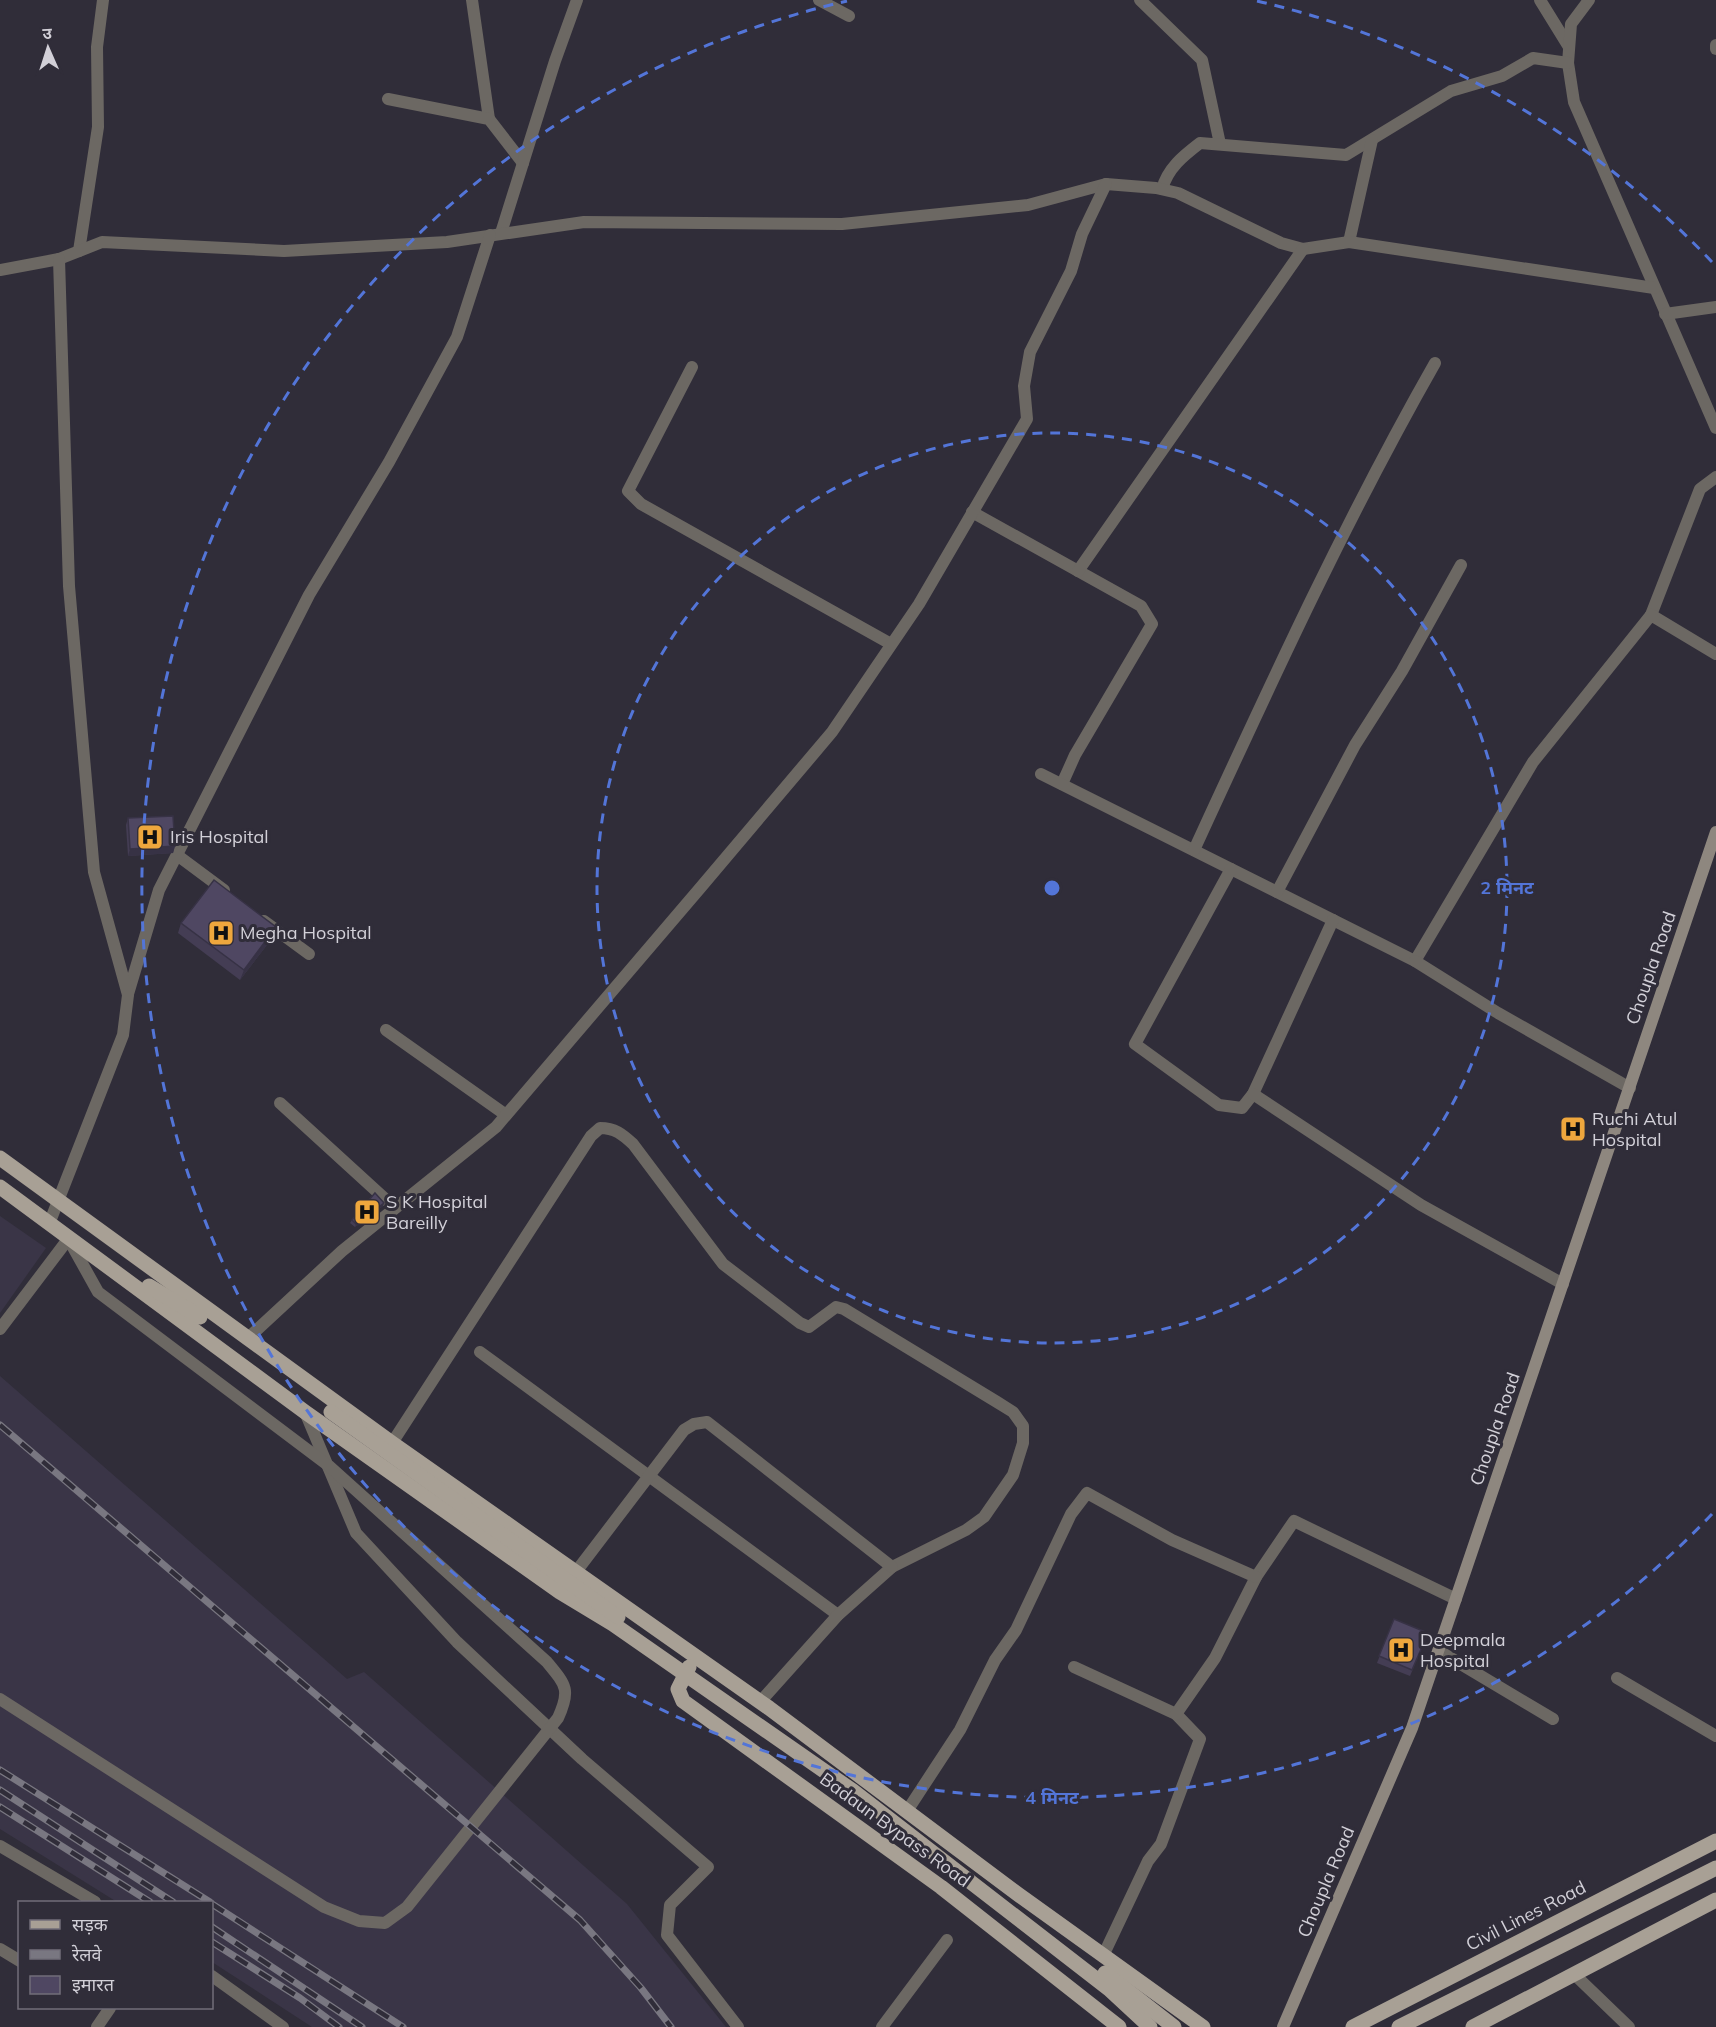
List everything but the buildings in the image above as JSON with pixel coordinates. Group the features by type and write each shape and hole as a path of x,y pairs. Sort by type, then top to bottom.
{"main road":[{"name":"Choupla Road","path":"1283,2027 1412,1728 1716,832"},
{"path":"0,1158 392,1443 760,1702 1103,1956 1203,2027"},
{"path":"0,1187 305,1412 560,1592 613,1624 853,1791 1109,1989 1149,2027"},
{"path":"81,1219 200,1317 541,1563 903,1818 1174,2027"},
{"path":"69,1238 200,1317"},
{"name":"Badaun Bypass Road","path":"694,1656 678,1689 683,1701 941,1887 1119,2027"},
{"name":"Civil Lines Road","path":"1353,2027 1716,1841"},
{"path":"1399,2027 1712,1872"},
{"path":"1473,2027 1716,1900"}],"street":[{"path":"80,251 98,127 97,46 103,0"},
{"path":"472,0 489,118 523,163"},
{"path":"50,1224 123,1035 128,995 159,890 309,596 389,462 457,337 523,163 577,0"},
{"path":"819,0 849,16"},
{"path":"1140,0 1202,60 1220,144"},
{"path":"1540,0 1569,47"},
{"path":"1589,0 1571,24 1568,63 1574,102 1716,429"},
{"path":"1716,45 1716,50"},
{"path":"1162,189 1165,178 1180,158 1200,143 1346,155 1451,92 1502,76 1533,58 1568,63"},
{"path":"388,99 489,118"},
{"path":"1349,242 1372,140"},
{"path":"0,270 59,259 102,242 284,251 447,242 584,222 842,224 1028,205 1106,184 1162,189 1178,193 1281,243 1303,249 1349,242 1654,288"},
{"path":"247,1339 342,1251 496,1127 832,732 919,604 1027,419 1024,386 1030,352 1071,272 1082,234 1106,184"},
{"path":"1078,571 1303,249"},
{"path":"59,259 69,586 94,872 128,995"},
{"path":"1665,314 1716,307"},
{"path":"1194,850 1295,630 1379,462 1435,363"},
{"path":"692,367 628,491 641,504 891,645"},
{"path":"1415,961 1533,762 1651,615 1700,489 1716,477"},
{"path":"972,512 1141,606 1152,624 1075,755 1062,784"},
{"path":"1277,892 1355,745 1402,671 1461,565"},
{"path":"1651,615 1716,654"},
{"path":"1041,774 1415,961 1498,1013 1630,1088"},
{"path":"177,855 233,897"},
{"path":"1231,869 1135,1044 1219,1105 1242,1108 1253,1094 1333,920"},
{"path":"252,912 309,954"},
{"path":"386,1030 506,1115"},
{"path":"1253,1094 1421,1205 1563,1284"},
{"path":"280,1103 395,1208"},
{"path":"392,1443 591,1136 600,1128 612,1128 633,1143 723,1264 800,1323 809,1327 836,1307 844,1309 1013,1412 1023,1426 1023,1443 1013,1475 984,1517 966,1530 892,1568 838,1615 760,1702"},
{"path":"0,1329 69,1238 98,1292 329,1466 548,1662 563,1681 567,1700 558,1718 407,1907 385,1923 358,1921 324,1906 0,1699"},
{"path":"480,1352 650,1474 838,1615"},
{"path":"305,1412 356,1533 457,1642 582,1759 708,1868 670,1905 667,1935 738,2027"},
{"path":"560,1592 684,1430 694,1424 707,1422 892,1568"},
{"path":"907,1811 960,1730 995,1660 1016,1630 1071,1514 1087,1493 1172,1540 1256,1577"},
{"path":"1176,1714 1215,1658 1256,1577 1294,1521 1456,1599"},
{"path":"1439,1651 1553,1719"},
{"path":"1074,1667 1176,1714 1200,1739 1161,1844 1148,1862 1103,1956"},
{"path":"1617,1678 1716,1736"},
{"path":"0,1846 93,1901"},
{"path":"882,2027 947,1941"},
{"path":"0,1949 18,1960"},
{"path":"1575,1975 1629,2027"},
{"path":"213,1977 280,2026"},
{"path":"97,2027 109,2009"}],"shaded area":[{"path":"0,1216 46,1248 0,1313"},
{"path":"0,1376 347,1679 364,1672 627,1904 726,2027 312,2027 213,1963 213,1901 115,1901 0,1829"}],"railway":[{"path":"0,1425 580,1920 641,1988 671,2027"},
{"path":"0,1770 208,1901"},
{"path":"0,1790 171,1901"},
{"path":"0,1807 148,1901"},
{"path":"213,1905 403,2027"},
{"path":"213,1928 362,2027"},
{"path":"213,1943 300,1998 339,2027"}],"place":[{"name":"Iris Hospital","path":"150,837"},
{"name":"Megha Hospital","path":"221,933"},
{"name":"Ruchi Atul Hospital","path":"1573,1129"},
{"name":"S K Hospital Bareilly","path":"367,1212"},
{"name":"Deepmala Hospital","path":"1401,1650"}]}
